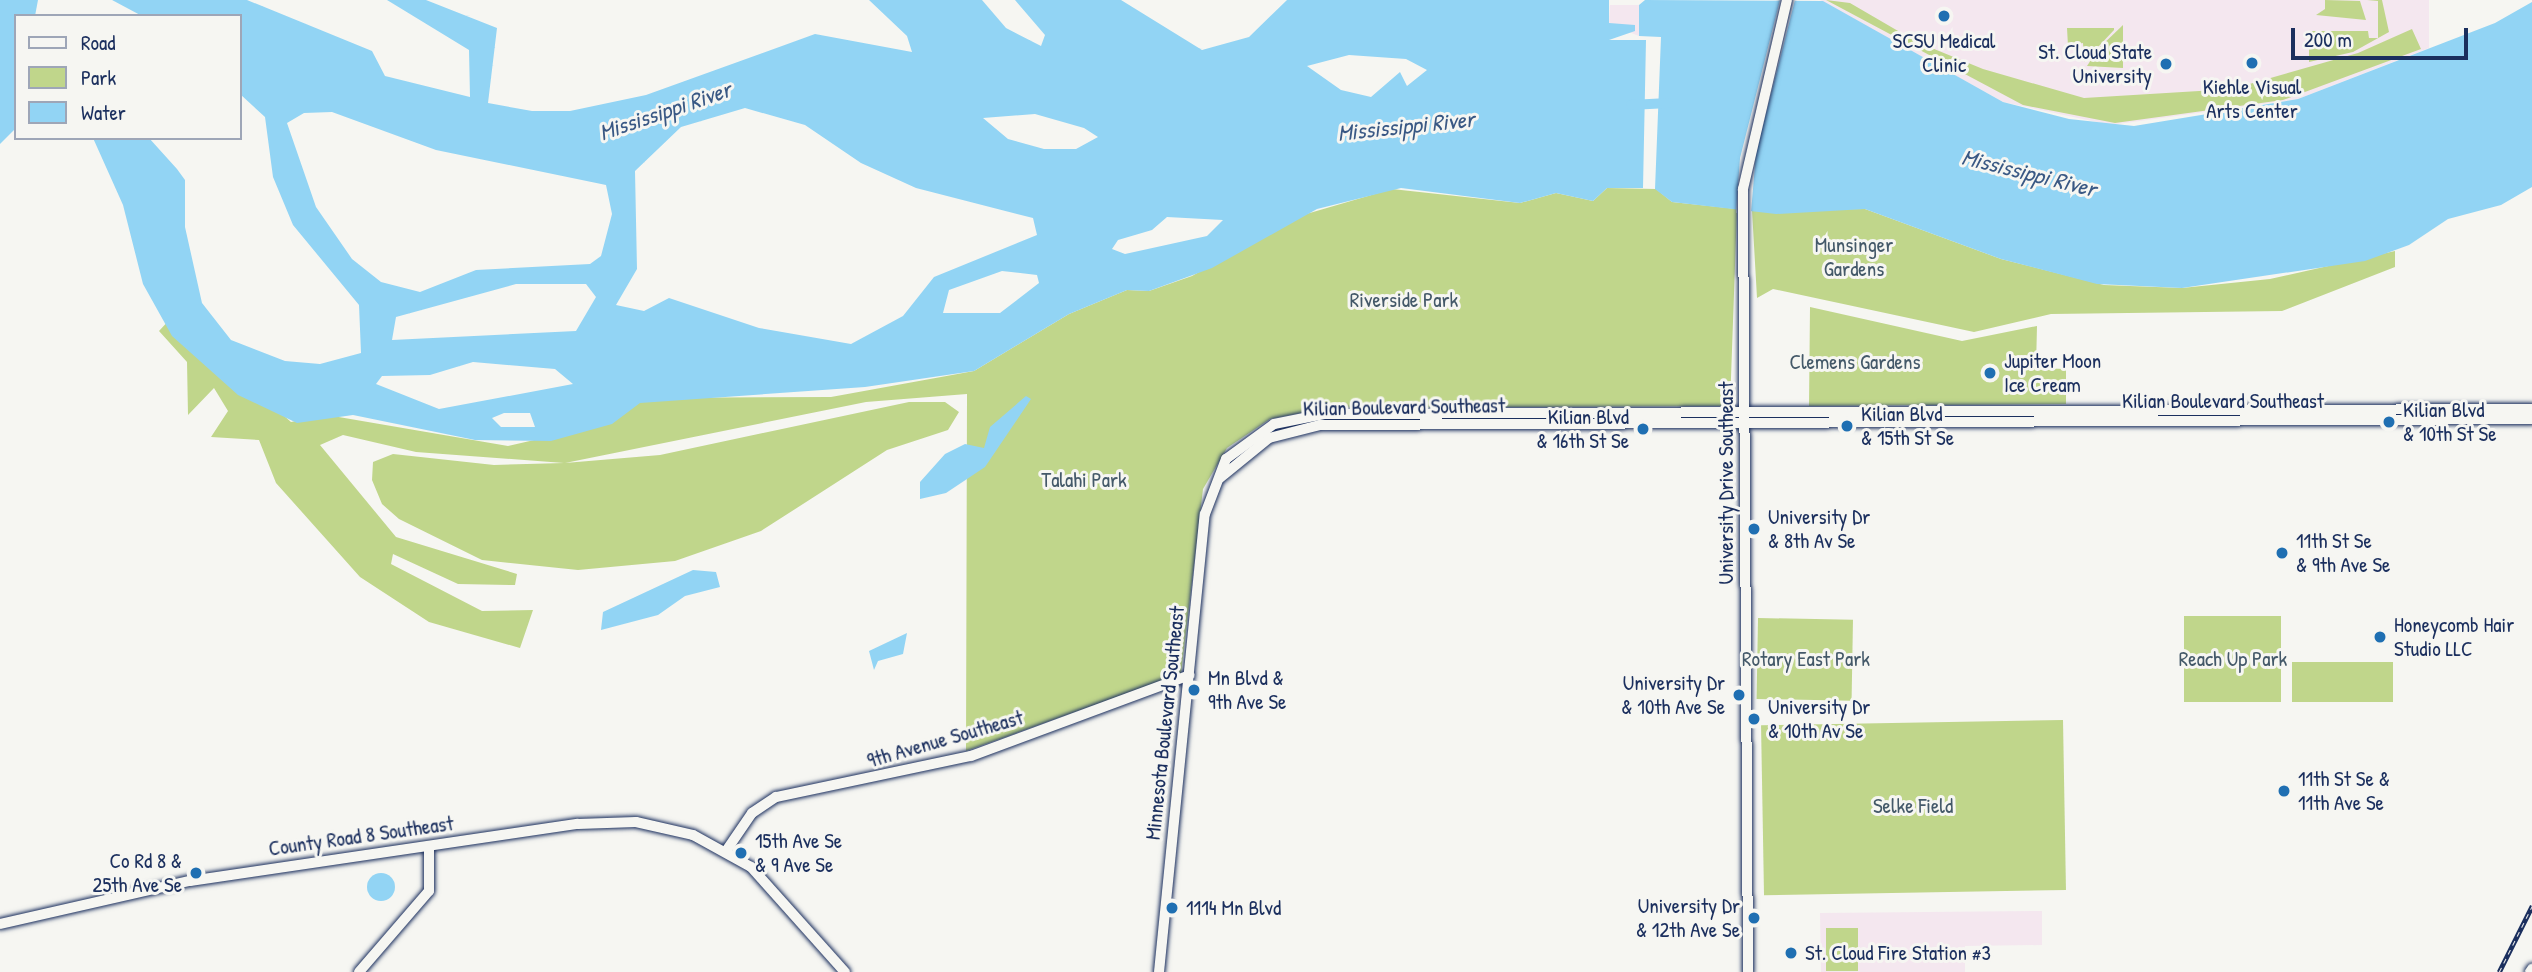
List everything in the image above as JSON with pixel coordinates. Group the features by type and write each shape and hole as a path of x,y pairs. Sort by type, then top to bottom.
{"street":[{"name":"University Drive Southeast","path":"1748,972 1745,173 1787,0"},
{"name":"Kilian Boulevard Southeast","path":"1217,480 1262,442 1307,426 2532,409"},
{"name":"Kilian Boulevard Southeast","path":"1746,418 2532,419"},
{"name":"Minnesota Boulevard Southeast","path":"1159,972 1203,531 1217,480"},
{"name":"9th Avenue Southeast","path":"726,851 752,813 776,797 971,756 1189,675"},
{"name":"County Road 8 Southeast","path":"0,924 152,887 617,821 676,829 726,851 775,889 845,972"},
{"path":"359,972 429,891 429,846"}],"shaded area":[{"name":"St. Cloud State University","path":"1820,0 2429,0 2429,48 2298,99 2111,125 2003,102"},
{"path":"1610,5 1639,5 1639,36 1609,24"},
{"path":"2042,911 2042,945 1965,946 1965,972 1821,972 1820,913"}],"green space":[{"path":"1826,0 1850,3 1917,42 1983,69 2084,98 2232,89 2358,53 2412,29 2421,49 2283,100 2115,123 2023,105"},
{"path":"2325,0 2360,1 2366,20 2316,15 2325,9"},
{"path":"2367,0 2382,0 2389,32 2353,52 2309,62 2309,31 2368,31 2369,38 2378,38 2378,1"},
{"path":"2123,25 2123,68 2087,66 2098,49"},
{"path":"2067,28 2114,30 2084,62 2083,43 2068,46"},
{"path":"1607,188 1656,189 1672,202 1737,209 1730,406 1327,408 1270,419 1227,448 1203,489 1181,674 966,751 967,394 866,402 565,463 660,455 909,402 945,402 959,412 948,430 887,450 761,531 675,561 578,570 482,560 399,519 382,504 372,480 373,462 393,454 494,465 564,463 416,452 343,435 320,445 396,537 517,574 515,585 458,584 393,554 391,564 482,611 533,610 520,648 429,622 360,577 276,483 259,440 211,437 228,411 214,388 188,415 187,362 159,331 172,317 291,422 327,415 508,446 604,424 639,398 831,397 974,371 1069,314 1127,290 1149,291 1192,276 1296,217 1392,189 1520,203 1556,193 1593,201"},
{"name":"Munsinger Gardens","path":"1865,209 2001,259 2104,285 2182,288 2270,279 2395,251 2395,267 2282,311 2051,314 1974,332 1773,289 1757,298 1752,210"},
{"name":"Clemens Gardens","path":"1810,307 1962,341 2037,326 2036,368 2066,369 2066,404 1809,406"},
{"name":"Reach Up Park","path":"2184,616 2281,616 2281,702 2184,702"},
{"name":"Rotary East Park","path":"1758,618 1853,620 1852,701 1757,699"},
{"path":"2292,662 2393,662 2393,702 2292,702"},
{"name":"Selke Field","path":"2063,720 2066,890 1764,895 1761,725"},
{"path":"1826,928 1858,928 1858,971 1826,971"}],"water":[{"path":"0,0 38,0 35,14 14,14 14,130 0,144"},
{"path":"112,0 247,0 372,51 385,76 470,97 469,50 387,0 426,0 497,28 488,103 532,111 570,111 646,95 815,34 912,52 907,36 869,0 982,0 1006,28 1041,46 1045,35 1015,0 1121,0 1202,50 1249,37 1287,0 1609,0 1609,23 1635,25 1635,31 1609,40 1646,40 1643,188 1607,188 1593,201 1556,193 1520,203 1401,188 1317,209 1212,268 1149,291 1127,290 1069,314 974,371 865,387 640,403 612,424 551,441 475,440 353,415 297,423 238,395 172,336 143,284 123,205 94,140 151,140 185,180 185,227 202,303 231,340 285,361 320,364 361,353 359,305 293,225 273,177 265,117 242,96 242,14 138,14","holes":["1349,55 1406,59 1427,70 1407,86 1400,72 1371,97 1341,90 1307,66","745,108 805,125 861,163 916,188 1033,218 1037,235 934,277 903,316 851,344 759,328 669,298 644,311 616,305 637,269 635,171 681,127","332,112 436,150 606,185 612,214 601,256 590,264 476,270 420,292 381,282 352,259 316,207 287,123 304,113","1035,114 1084,128 1098,137 1076,149 1044,149 1008,139 983,118","1167,217 1223,220 1207,236 1125,254 1112,249 1118,240 1152,230","1002,271 1037,275 1039,283 1000,313 943,313 949,290","516,284 586,284 596,297 576,331 392,340 396,317","473,362 555,369 573,384 439,409 376,384 382,376 430,375","504,413 530,413 535,427 501,427 492,418"]},
{"path":"1645,0 1823,1 2003,102 2069,119 2134,126 2298,99 2495,23 2532,2 2532,187 2501,205 2448,219 2409,245 2365,261 2182,288 2097,284 2001,259 1865,209 1776,214 1672,202 1655,189 1661,37 1639,36 1639,5"},
{"path":"1026,396 1031,399 985,467 946,493 920,499 920,482 945,454 965,444 984,448 990,427"},
{"path":"693,570 716,572 720,587 685,596 658,615 601,630 603,612"},
{"path":"907,633 903,654 878,661 874,670 869,651"},
{"path":"381,873 391,877 395,887 391,897 381,901 371,897 367,887 371,877"}],"pier":[{"path":"1780,0 1795,0 1756,153 1751,213 1736,213 1740,158"}],"waterway":[{"name":"Mississippi River","path":"1631,105 1668,103"}],"railway":[{"path":"2499,972 2532,906"}],"place":[{"name":"SCSU Medical Clinic","path":"1944,16"},
{"name":"Kiehle Visual Arts Center","path":"2252,63"},
{"name":"St. Cloud State University","path":"2166,64"},
{"name":"Jupiter Moon Ice Cream","path":"1990,373"},
{"name":"Kilian Blvd & 10th St Se","path":"2389,422"},
{"name":"Kilian Blvd & 15th St Se","path":"1847,426"},
{"name":"Kilian Blvd & 16th St Se","path":"1643,429"},
{"name":"University Dr & 8th Av Se","path":"1754,529"},
{"name":"11th St Se & 9th Ave Se","path":"2282,553"},
{"name":"Honeycomb Hair Studio LLC","path":"2380,637"},
{"name":"Mn Blvd & 9th Ave Se","path":"1194,690"},
{"name":"University Dr & 10th Ave Se","path":"1739,695"},
{"name":"University Dr & 10th Av Se","path":"1754,719"},
{"name":"11th St Se & 11th Ave Se","path":"2284,791"},
{"name":"15th Ave Se & 9 Ave Se","path":"741,853"},
{"name":"Co Rd 8 & 25th Ave Se","path":"196,873"},
{"name":"1114 Mn Blvd","path":"1172,908"},
{"name":"University Dr & 12th Ave Se","path":"1754,918"},
{"name":"St. Cloud Fire Station #3","path":"1791,953"}],"park label":[{"name":"Riverside Park","path":"1404,300"},
{"name":"Talahi Park","path":"1084,480"}]}
